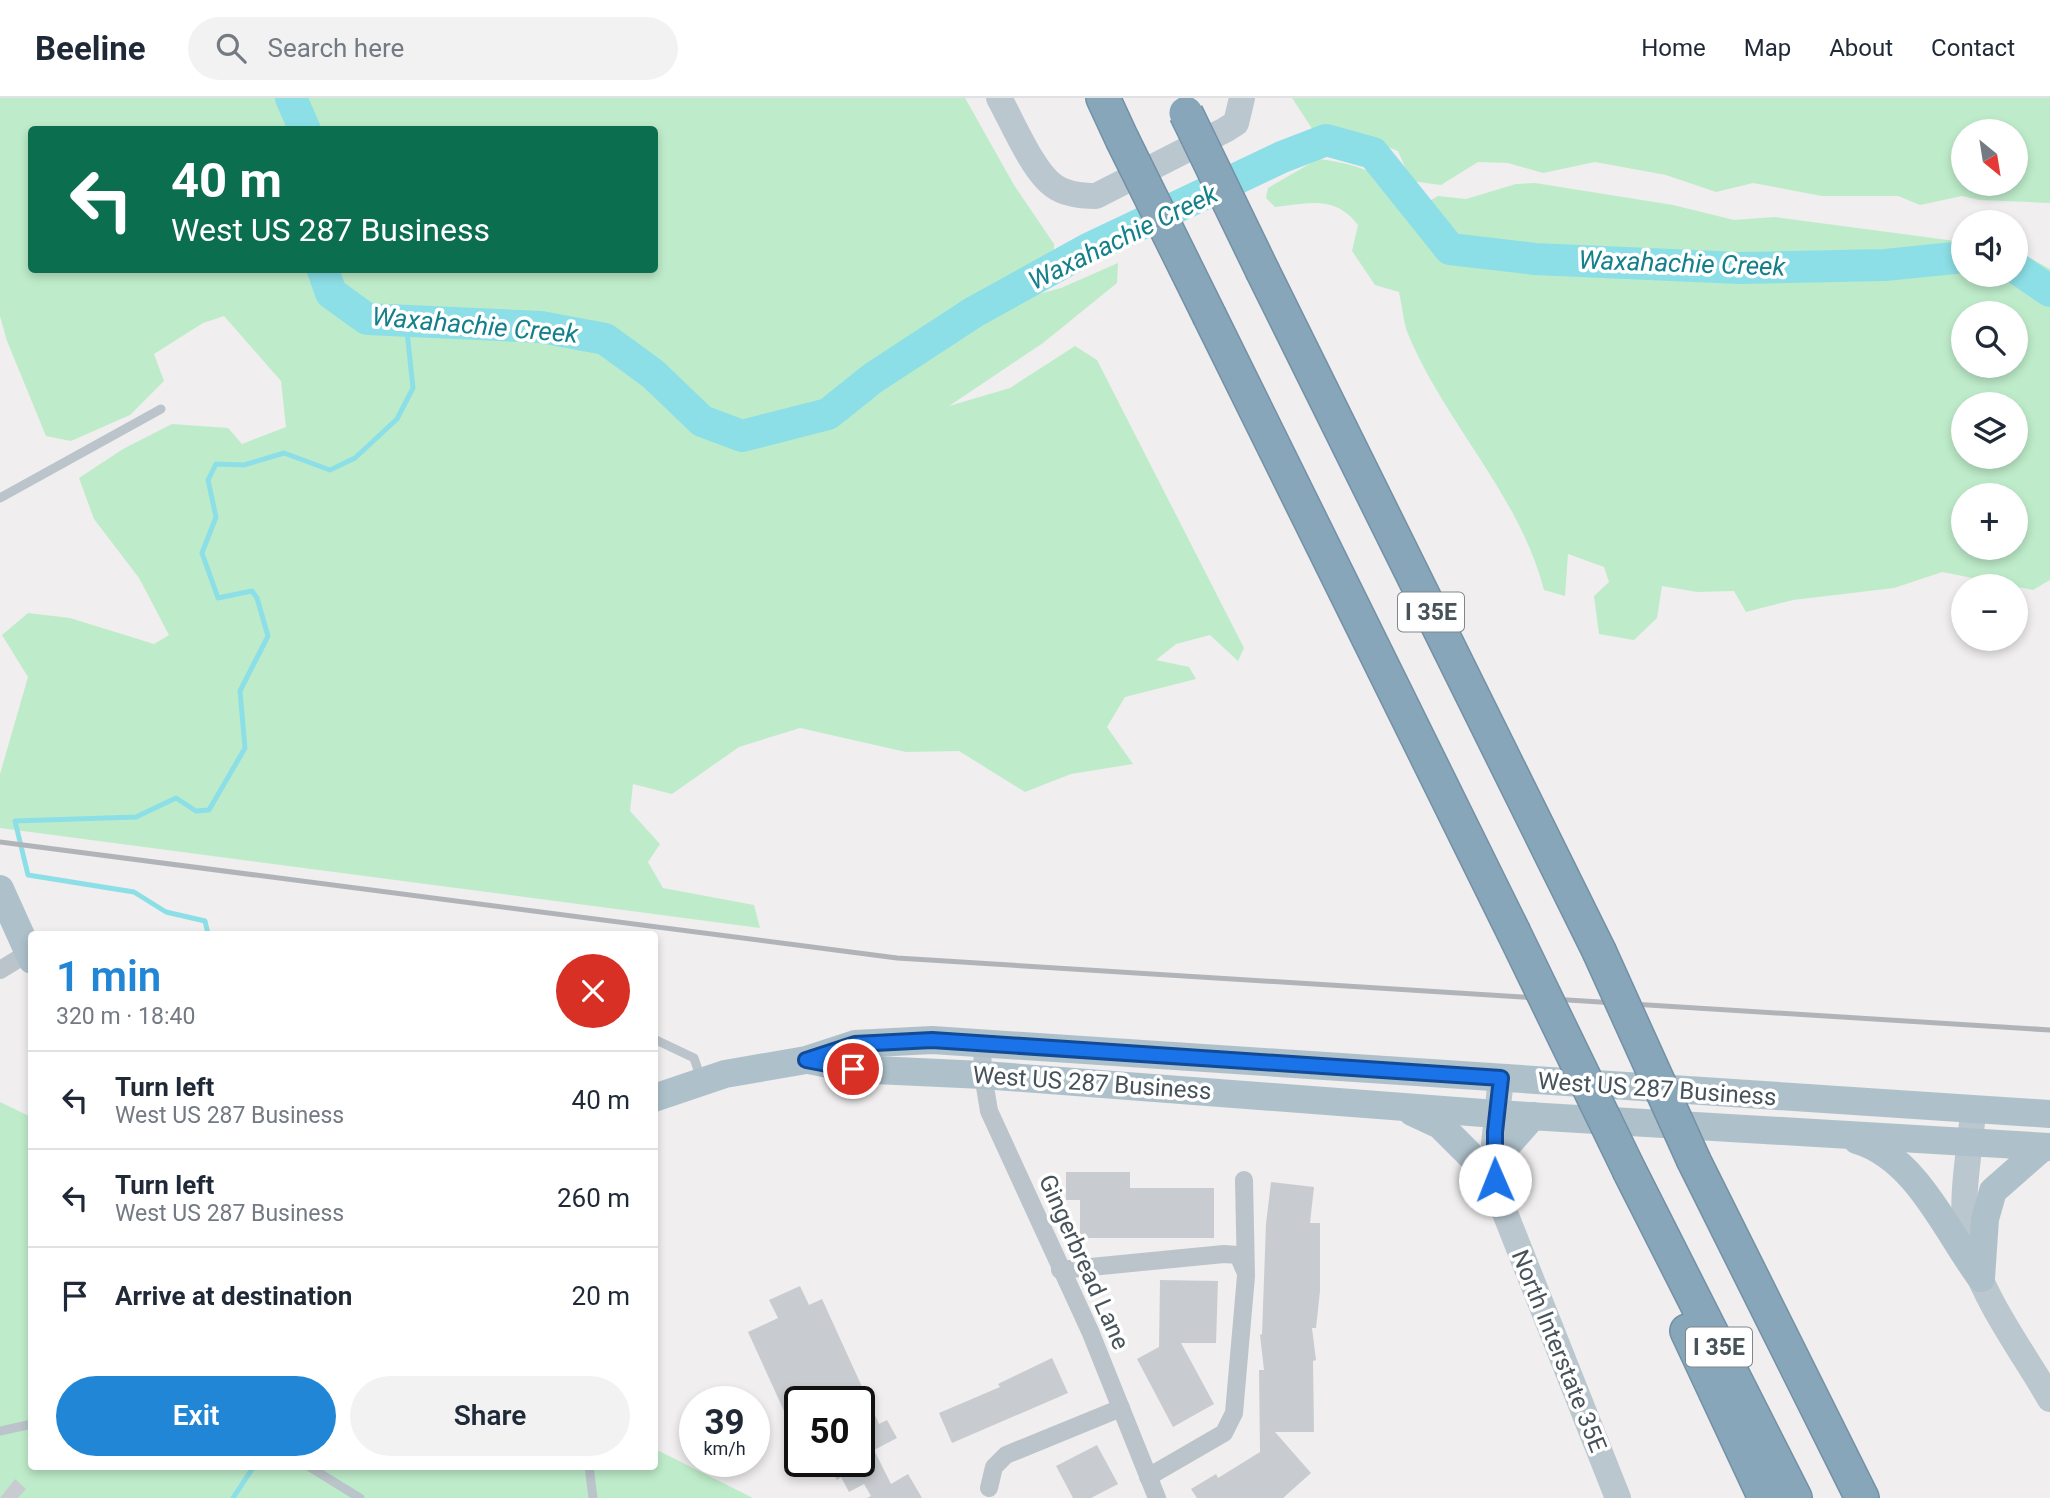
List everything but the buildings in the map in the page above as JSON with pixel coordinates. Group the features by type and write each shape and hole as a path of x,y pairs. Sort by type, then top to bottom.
{"highway":[{"name":"I 35E","path":"1102,98 1636,1184 1795,1498"},
{"name":"I 35E","path":"1182,106 1599,951 1694,1161 1862,1498"},
{"path":"1636,1184 1665,1280 1765,1498"},
{"path":"1786,1348 1828,1398 1881,1498"}],"main road":[{"path":"999,98 1042,173 1054,187 1088,196 1096,196 1120,186 1225,131 1236,123 1242,98"},
{"path":"0,889 28,954"},
{"name":"West US 287 Business","path":"658,1097 737,1071 806,1060 855,1044 932,1040 2050,1114"},
{"name":"West US 287 Business","path":"806,1060 853,1069 983,1075 1496,1114 2046,1147"},
{"name":"North Interstate 35E","path":"1501,1078 1496,1114 1494,1170 1507,1222 1618,1498"},
{"path":"1393,1105 1427,1117 1440,1125 1494,1170 1533,1116"},
{"path":"1973,1111 1966,1221 1970,1250 1981,1278"},
{"path":"1834,1133 1873,1145 1910,1175 1981,1278 2050,1399"},
{"path":"1981,1278 1985,1219 1993,1191 2046,1147"}],"street":[{"path":"0,970 28,956"},
{"name":"Gingerbread Lane","path":"982,1042 983,1075 989,1111 1090,1331 1157,1498"},
{"path":"1149,1476 1224,1433 1234,1413 1246,1276 1244,1180"},
{"path":"1060,1270 1224,1254 1238,1255 1244,1264 1246,1276"},
{"path":"989,1488 994,1467 1006,1455 1121,1408"}],"lane":[{"path":"0,498 161,409"},
{"path":"658,1040 694,1058 702,1081"},
{"path":"0,1431 28,1425"},
{"path":"314,1470 360,1498"},
{"path":"590,1470 593,1498"}],"green space":[{"path":"0,98 965,98 1014,185 1054,244 1054,260 932,321 893,363 957,335 1010,302 1061,288 1118,263 1117,283 1043,343 949,406 1010,388 1075,346 1097,360 1244,648 1238,661 1210,635 1176,644 1156,660 1189,667 1196,679 1125,697 1107,727 1133,764 1071,774 1025,792 959,751 906,752 800,728 739,747 672,794 633,784 630,811 660,844 648,862 663,888 754,905 760,928 0,828 0,774 28,677 2,635 28,613 70,618 154,644 169,635 139,578 94,519 79,478 123,449 172,424 228,428 242,444 286,427 281,381 224,316 203,323 154,354 164,381 130,415 71,441 46,436 7,341 0,316"},
{"path":"1292,98 2050,98 2050,203 1980,200 1962,196 1920,205 1898,196 1822,196 1753,183 1716,192 1666,175 1595,162 1543,173 1508,163 1478,162 1441,185 1411,181 1398,151 1340,128 1313,130"},
{"path":"1318,159 1349,165 1379,176 1396,189 1407,214 1438,196 1466,199 1516,184 1535,183 1673,205 1734,220 1774,217 1951,240 1951,287 2028,287 2028,257 2050,269 2050,580 2033,590 2028,589 2028,574 1942,572 1894,588 1793,600 1746,612 1734,591 1697,592 1662,586 1657,618 1634,640 1599,634 1594,596 1609,582 1604,567 1568,554 1565,596 1544,590 1518,523 1423,367 1406,329 1399,292 1375,285 1352,251 1358,225 1349,215 1331,205 1310,203 1275,207 1266,198 1268,188"},
{"path":"0,1102 28,1116 28,1470 658,1470 658,1450 679,1461 679,1477 711,1477 753,1498 0,1498"}],"waterway":[{"name":"Waxahachie Creek","path":"291,98 303,126"},
{"name":"Waxahachie Creek","path":"324,273 331,293 367,319 541,327 605,339 653,374 702,421 742,436 828,414 873,378 974,312 1088,249 1282,157 1326,140 1373,153 1450,249 1535,259 1740,268 1885,265 1951,258"},
{"name":"Waxahachie Creek","path":"2028,276 2050,291"},
{"path":"207,931 205,921 166,912 134,892 28,875 15,821 136,817 176,798 196,811 209,810 245,748 240,691 268,636 257,598 252,591 218,598 202,553 216,517 208,480 216,464 244,465 284,453 330,470 355,458 397,419 413,388 406,322"},
{"path":"233,1498 251,1470"}],"railway":[{"path":"0,842 897,958 2050,1030"}],"route":[{"path":"853,1069 806,1060 855,1044 932,1040 1501,1078 1494,1144 1495,1180"}]}
